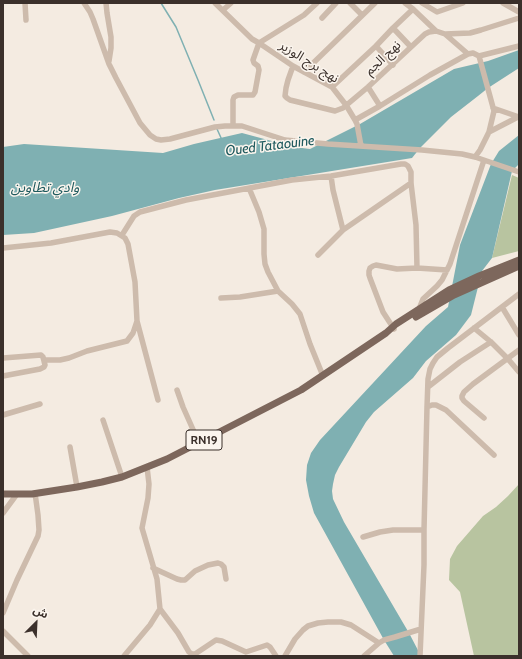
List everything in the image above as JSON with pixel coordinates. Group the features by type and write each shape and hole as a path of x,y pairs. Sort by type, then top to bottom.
{"main road":[{"name":"RN19","path":"3,494 35,493 102,482 122,477 173,456 301,390 428,306 449,290 519,260"},
{"name":"RN19","path":"394,328 419,310 454,296 519,266"}],"street":[{"path":"25,3 26,20"},
{"path":"84,3 93,19 109,64 140,123 150,135 156,139 170,139 215,127 242,126 285,140 462,154 517,171"},
{"path":"106,3 111,37 109,64"},
{"name":"نهج برج الوزير","path":"215,3 249,37 293,66 332,87 346,105 356,122"},
{"path":"223,10 231,3"},
{"path":"233,126 234,97 238,95 252,96 255,92 259,70 258,66 253,60 260,43 304,15 317,3"},
{"path":"322,18 336,3"},
{"path":"350,3 362,15"},
{"path":"304,72 375,3"},
{"path":"405,3 436,31 445,34 470,33 519,18"},
{"path":"422,3 437,12 463,3"},
{"path":"503,3 519,12"},
{"path":"332,87 413,9"},
{"path":"393,28 411,47"},
{"name":"نهج الجم","path":"346,105 368,88 425,34 436,31"},
{"path":"445,34 468,54"},
{"path":"376,46 393,65"},
{"path":"479,57 519,46"},
{"path":"361,146 356,122 430,75 468,54 473,53 479,57 494,108 494,115 489,132 475,157"},
{"path":"293,66 286,88 285,96 287,98 332,110 339,110 346,105"},
{"path":"368,88 380,106"},
{"path":"494,108 519,117"},
{"path":"489,132 519,117"},
{"path":"419,310 423,299 437,286 447,270 487,161"},
{"path":"122,235 134,216 140,212 186,200 292,180 330,176 405,164 410,168 411,172 416,225 416,268"},
{"path":"330,176 343,230"},
{"path":"318,255 343,230 411,183"},
{"path":"249,188 264,229 264,246 268,272 278,291 300,314 323,376"},
{"path":"3,248 51,243 110,232 122,235 128,244 136,282 137,321 158,400"},
{"path":"394,328 383,312 368,275 369,270 376,265 397,269 416,268 447,270"},
{"path":"221,298 278,291"},
{"path":"420,654 424,565 427,407 430,369 437,357 519,294"},
{"path":"502,307 519,335"},
{"path":"45,360 60,360 69,358 127,341 137,321"},
{"path":"474,328 491,342 519,372"},
{"path":"428,387 460,362 491,342"},
{"path":"484,418 464,401 462,396 464,392 519,350"},
{"path":"3,358 40,355 45,360 45,365 42,368 3,376"},
{"path":"177,390 198,443"},
{"path":"3,415 40,404"},
{"path":"427,407 436,405 446,410 494,455"},
{"path":"103,420 122,477"},
{"path":"70,447 77,487"},
{"path":"147,467 149,484 148,498 142,528 157,579 160,609 178,633 189,652 195,654 216,640 222,641 246,652 267,645 276,656"},
{"path":"3,613 38,536 38,515 35,493"},
{"path":"3,513 17,494"},
{"path":"364,537 393,530 424,530"},
{"path":"153,568 177,579 185,580 195,571 208,565 218,563 224,567 226,579"},
{"path":"124,656 150,625 160,609"},
{"path":"285,656 294,639 303,630 308,626 318,623 341,622 351,625 379,643"},
{"path":"364,656 384,640 421,628"},
{"path":"3,631 28,656"}],"green space":[{"path":"512,175 519,178 519,251 492,258"},
{"path":"519,484 519,656 474,656 460,592 449,580 450,559 457,546 483,516 496,507"}],"water":[{"name":"وادي تطاوين","path":"519,50 519,68 488,88 451,117 412,158 215,190 112,216 34,233 3,235 3,147 24,144 163,153 242,133 294,147 310,149 360,124 454,69 488,61"},
{"path":"519,135 519,164 512,171 492,258 482,271 471,315 456,335 426,361 413,378 374,412 366,422 335,475 332,491 333,499 344,522 421,656 394,656 314,513 306,480 307,465 311,453 320,440 426,326 448,307 460,245 491,164 499,151"}],"waterway":[{"path":"161,3 176,27 214,120"},
{"name":"Oued Tataouine","path":"217,129 222,140"}]}
